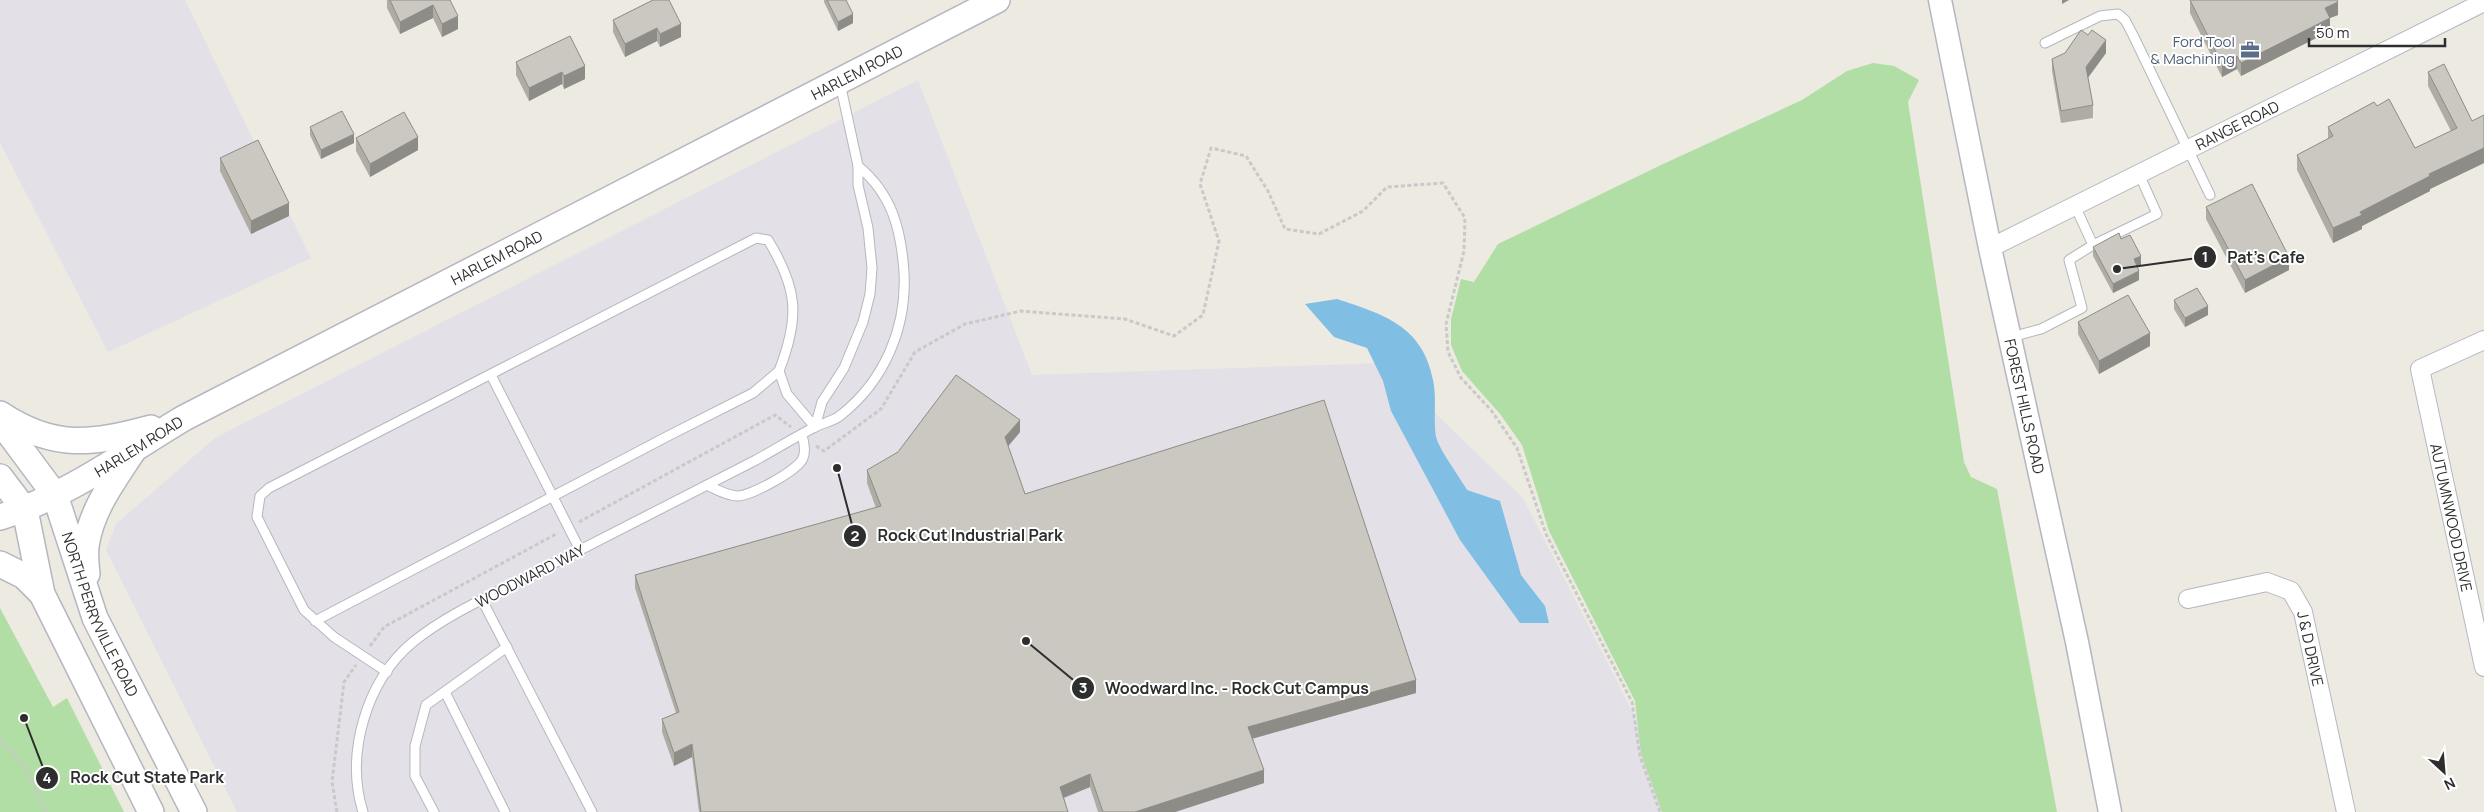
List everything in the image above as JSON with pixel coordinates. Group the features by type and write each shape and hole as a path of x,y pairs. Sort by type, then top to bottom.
{"main road":[{"name":"HARLEM ROAD","path":"0,518 25,510 55,495 184,418 997,0"},
{"path":"0,414 17,426 73,442 108,440 184,418"},
{"path":"95,618 86,570 86,546 94,517 133,451 184,418"},
{"name":"NORTH PERRYVILLE ROAD","path":"0,421 55,495 95,618 194,812"},
{"path":"0,477 25,510 42,594 150,812"},
{"path":"0,564 24,576 42,594"}],"street":[{"name":"FOREST HILLS ROAD","path":"1940,0 2009,338 2077,642 2110,812"},
{"name":"RANGE ROAD","path":"1990,248 2484,2"},
{"name":"AUTUMNWOOD DRIVE","path":"2484,340 2420,369 2484,667"},
{"name":"J & D DRIVE","path":"2188,599 2267,582 2291,591 2302,612 2346,812"}],"lane":[{"path":"2045,42 2100,16 2118,14 2122,17 2133,35 2210,195"},
{"path":"815,427 822,402 854,347 870,294 871,249 858,185 858,166 840,81"},
{"name":"WOODWARD WAY","path":"363,812 358,775 361,726 370,701 387,672 412,643 435,626 482,600 707,485 815,427 840,416 863,393 881,369 892,350 899,328 903,306 902,252 892,212 876,180 858,166"},
{"path":"2009,338 2041,329 2082,308 2069,260 2093,245 2157,214 2139,174"},
{"path":"2075,206 2093,245"},
{"path":"315,620 753,393 778,371 791,340 793,299 784,266 768,240 756,238 269,488 260,496 257,517 304,610 315,620 334,637 387,672"},
{"path":"778,371 787,394 815,427"},
{"path":"491,374 580,550"},
{"path":"707,485 722,493 738,497 751,493 796,468 803,459 805,449 802,435"},
{"path":"482,600 592,812"},
{"path":"434,812 415,776 415,746 426,705 506,647"},
{"path":"445,692 506,812"}],"path":[{"path":"337,812 332,782 344,682 384,627 776,414 824,451 881,409 915,352 965,324 1021,311 1125,319 1174,336 1203,315 1219,241 1200,184 1211,148 1246,156 1268,191 1285,229 1319,234 1363,211 1387,187 1443,184 1465,218 1464,251 1446,324 1448,352 1461,378 1491,410 1516,448 1546,534 1632,702 1640,756 1660,812"},
{"path":"0,739 26,768 46,812"}],"shaded area":[{"path":"0,0 185,0 311,258 108,352 0,143"},
{"path":"918,80 1032,375 1383,363 1523,498 1684,812 237,812 106,550 116,524 215,438"}],"green space":[{"path":"1873,63 1894,66 1919,80 1908,102 1964,462 1971,477 1997,489 2057,812 1662,812 1641,754 1635,701 1549,531 1522,445 1500,414 1462,371 1451,345 1451,319 1461,279 1474,282 1498,244 1661,165 1802,100 1847,71"},
{"path":"0,608 53,707 67,698 124,812 0,812"}],"water":[{"path":"1337,299 1385,317 1410,335 1420,347 1428,362 1433,380 1435,430 1438,442 1467,490 1500,501 1521,575 1545,606 1549,623 1520,623 1460,540 1391,411 1383,381 1367,348 1334,337 1305,304"}],"building":[{"path":"390,0 450,0 458,16 442,24 433,5 400,22"},
{"path":"653,0 669,0 681,24 660,34 657,28 625,44 613,20"},
{"path":"827,0 846,0 853,14 838,22"},
{"name":"Ford Tool & Machining","path":"2190,0 2337,0 2338,2 2325,8 2330,18 2241,63 2237,56 2222,64"},
{"path":"2081,30 2088,35 2092,30 2106,40 2086,67 2093,105 2061,111 2052,59 2065,53"},
{"path":"570,36 585,66 564,76 562,72 529,88 516,62"},
{"path":"2444,64 2472,121 2484,115 2484,148 2429,174 2430,176 2360,212 2362,215 2333,228 2297,155 2333,136 2328,127 2374,102 2377,106 2389,99 2415,148 2457,128 2428,72"},
{"path":"342,111 354,134 321,150 310,127"},
{"path":"404,112 418,137 370,164 356,138"},
{"path":"258,140 289,203 251,221 220,158"},
{"path":"2252,184 2289,257 2245,280 2206,207"},
{"path":"2119,233 2121,239 2130,235 2141,256 2134,259 2139,271 2113,284 2093,247"},
{"path":"2197,288 2208,306 2185,318 2174,300"},
{"path":"2128,295 2150,333 2099,361 2078,322"},
{"path":"956,375 1020,420 1005,437 1025,494 1324,400 1416,680 1248,727 1264,770 1135,812 1103,812 1090,774 1060,787 1068,812 701,812 692,744 674,753 662,719 679,712 635,575 881,506 867,470 898,452"}],"place":[{"name":"Ford Tool & Machining","path":"2250,50"},
{"name":"Pat's Cafe","path":"2117,269"},
{"name":"Rock Cut Industrial Park","path":"837,468"},
{"name":"Woodward Inc. - Rock Cut Campus","path":"1026,641"},
{"name":"Rock Cut State Park","path":"24,718"}]}
